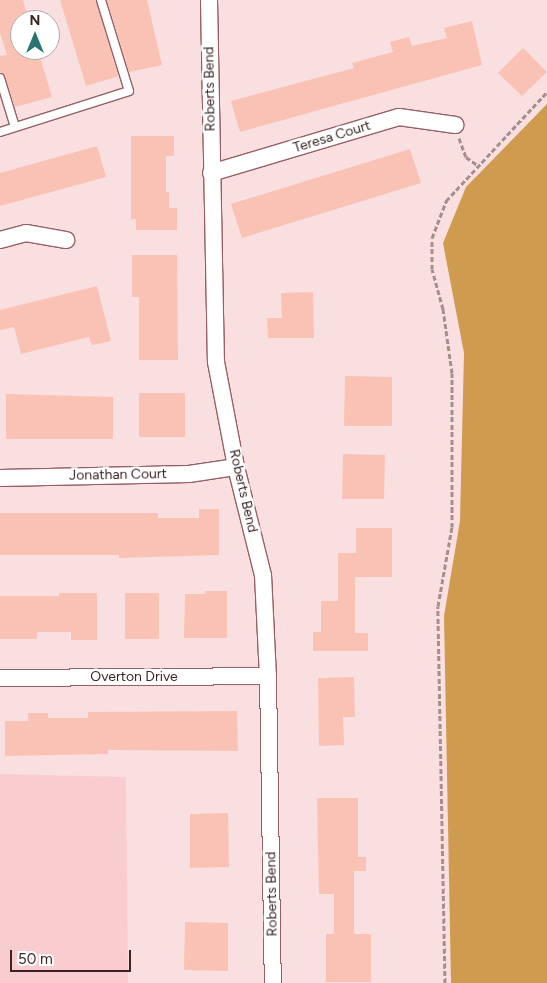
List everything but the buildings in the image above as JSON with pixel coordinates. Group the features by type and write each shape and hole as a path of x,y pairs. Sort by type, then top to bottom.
{"street":[{"name":"Roberts Bend","path":"209,0 216,362 236,467 263,575 268,676 274,983"},
{"name":"Teresa Court","path":"211,173 399,117 455,125"},
{"path":"0,240 26,233 66,240"},
{"name":"Jonathan Court","path":"0,478 189,474 236,467"},
{"name":"Overton Drive","path":"0,678 268,676"}],"lane":[{"path":"0,132 129,91 101,0"},
{"path":"0,78 15,127"}],"path":[{"path":"445,983 438,606 452,527 452,373 443,309 432,269 432,238 446,201 547,92"},
{"path":"455,125 466,157 479,166"}],"shaded area":[{"path":"547,104 547,983 451,983 444,616 460,521 464,353 443,243 466,187"},
{"path":"0,774 126,777 128,983 0,983"}]}
